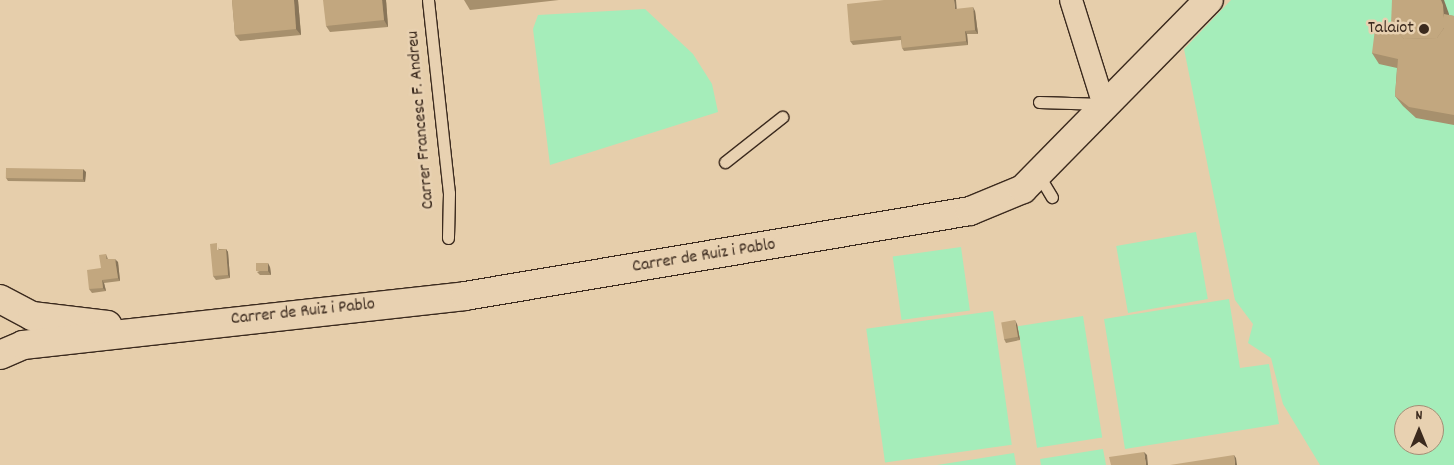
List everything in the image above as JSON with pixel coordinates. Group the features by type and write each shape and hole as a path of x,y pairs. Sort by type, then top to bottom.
{"street":[{"path":"1071,0 1104,104"},
{"name":"Carrer de Ruiz i Pablo","path":"0,355 23,345 465,296 818,239 970,211 1023,189 1104,104 1209,0"},
{"name":"Carrer de Ruiz i Pablo","path":"0,299 32,316 154,330"}],"lane":[{"name":"Carrer Francesc F. Andreu","path":"428,0 450,193 448,238"},
{"path":"1039,102 1104,104"},
{"path":"725,162 782,117"},
{"path":"1038,174 1052,197"}],"green space":[{"path":"1231,0 1454,0 1454,465 1320,465 1283,404 1271,358 1248,343 1253,324 1235,300 1184,49"},
{"path":"645,9 693,54 712,84 718,112 550,165 533,29 538,15"},
{"path":"1196,232 1208,299 1128,313 1116,246"},
{"path":"961,247 970,310 902,320 893,257"},
{"path":"1229,299 1240,368 1269,364 1279,424 1125,449 1104,319"},
{"path":"993,311 1012,445 885,463 866,329"},
{"path":"1083,316 1102,437 1037,448 1018,326"},
{"path":"1103,449 1106,465 1041,465 1040,459"},
{"path":"1014,453 1016,465 937,465"}],"building":[{"path":"232,0 294,0 296,29 235,35"},
{"path":"323,0 382,0 384,20 326,26"},
{"path":"884,0 954,0 955,9 973,7 975,30 965,31 966,41 902,48 901,36 850,41 847,4"},
{"name":"Talaiot","path":"1392,0 1441,0 1444,28 1437,38 1404,39 1391,25"},
{"path":"1444,14 1454,16 1454,115 1409,107 1395,96 1398,59 1372,53 1375,29 1390,23 1404,39 1437,38 1444,28"},
{"path":"6,168 83,169 83,179 6,178"},
{"path":"217,243 217,250 226,249 228,275 213,276 210,244"},
{"path":"106,254 106,259 115,259 118,278 102,280 103,288 89,289 87,270 101,268 99,255"},
{"path":"256,263 268,263 268,271 256,271"},
{"path":"1015,320 1018,337 1004,339 1001,322"},
{"path":"1144,452 1146,465 1111,465 1109,457"},
{"path":"1234,455 1235,465 1170,465"}],"place":[{"name":"Talaiot","path":"1424,29"}]}
